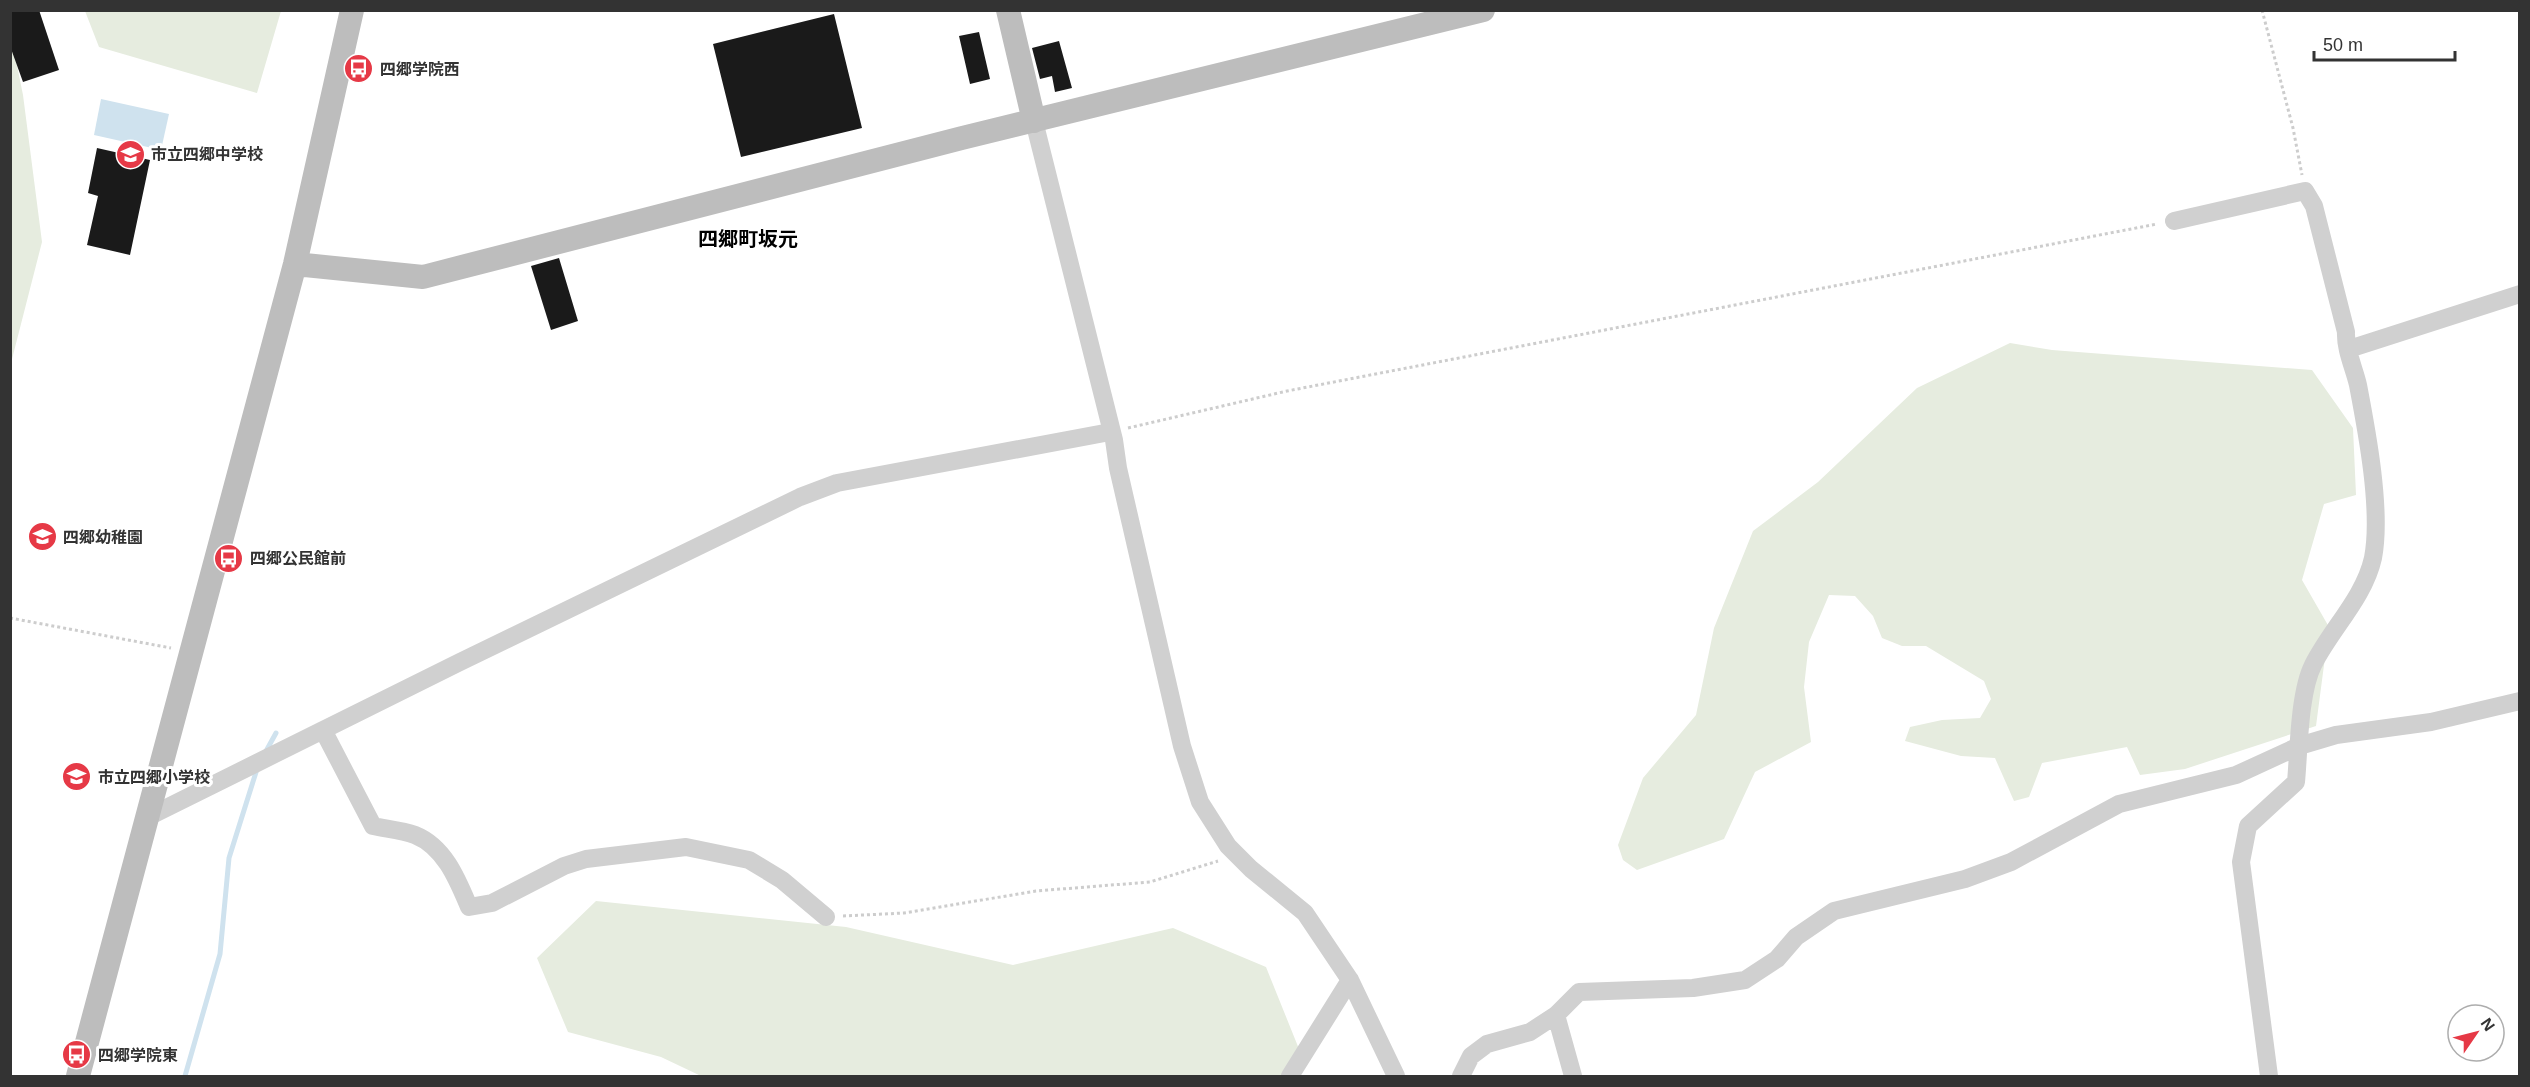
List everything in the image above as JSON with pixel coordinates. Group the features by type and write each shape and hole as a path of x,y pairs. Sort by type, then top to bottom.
{"street":[{"path":"78,1077 295,264 352,10"},
{"path":"1008,10 1110,432 1182,746 1200,802 1228,846 1251,869 1305,913 1350,980 1396,1077"},
{"path":"295,264 423,277 962,138 1483,10"},
{"path":"2174,221 2305,191 2314,206 2349,349 2371,466 2375,542 2372,560 2359,593 2312,666 2305,693 2296,782 2248,826 2241,862 2269,1077"},
{"path":"2349,349 2520,294"},
{"path":"148,817 800,497 837,483 1110,432"},
{"path":"1461,1077 1472,1056 1487,1044 1530,1032 1556,1015 1579,992 1693,988 1745,980 1777,959 1796,937 1834,911 1965,879 2011,862 2119,804 2236,775 2299,746 2336,735 2431,722 2520,701"},
{"path":"323,730 373,826 417,836 439,852 455,875 469,907 492,903 564,866 586,859 686,847 749,860 782,880 826,918"},
{"path":"1290,1077 1350,980"},
{"path":"1556,1015 1573,1077"}],"path":[{"path":"2262,10 2294,129 2305,191"},
{"path":"1110,432 1287,392 2174,221"},
{"path":"10,618 191,651"},
{"path":"826,918 904,913 1036,891 1150,882 1237,855"}],"shaded area":[{"path":"85,10 281,11 257,93 99,47"},
{"path":"10,31 23,95 42,242 11,363"},
{"path":"2010,343 2052,350 2312,370 2353,428 2356,495 2324,504 2302,580 2329,627 2316,726 2185,769 2140,775 2127,747 2042,763 2029,797 2014,801 1995,758 1961,756 1905,741 1910,727 1942,720 1980,718 1991,699 1984,681 1926,646 1902,646 1882,638 1873,616 1855,596 1829,595 1809,642 1804,687 1811,742 1755,772 1724,839 1637,870 1623,860 1618,845 1643,778 1696,715 1714,628 1753,531 1818,482 1917,388"},
{"path":"596,901 846,927 1013,965 1173,928 1266,967 1299,1049 1289,1076 701,1076 661,1057 568,1032 537,958"}],"water":[{"path":"101,99 169,114 161,150 94,135"}],"building":[{"path":"10,10 39,10 59,70 23,82 10,46"},
{"path":"834,14 862,128 741,157 713,44"},
{"path":"979,32 990,79 970,84 959,36"},
{"path":"1059,41 1072,88 1055,92 1052,76 1040,79 1032,48"},
{"path":"97,148 150,160 130,255 87,245 98,196 88,193"},
{"path":"559,258 578,321 551,330 531,266"}],"waterway":[{"path":"265,753 276,733"},
{"path":"185,1076 220,954 229,858 257,769"}],"place":[{"name":"四郷学院西","path":"359,69"},
{"name":"市立四郷中学校","path":"130,154"},
{"name":"四郷幼稚園","path":"42,537"},
{"name":"四郷公民館前","path":"229,558"},
{"name":"市立四郷小学校","path":"77,777"},
{"name":"四郷学院東","path":"77,1055"}],"district":[{"name":"四郷町坂元","path":"748,239"}]}
